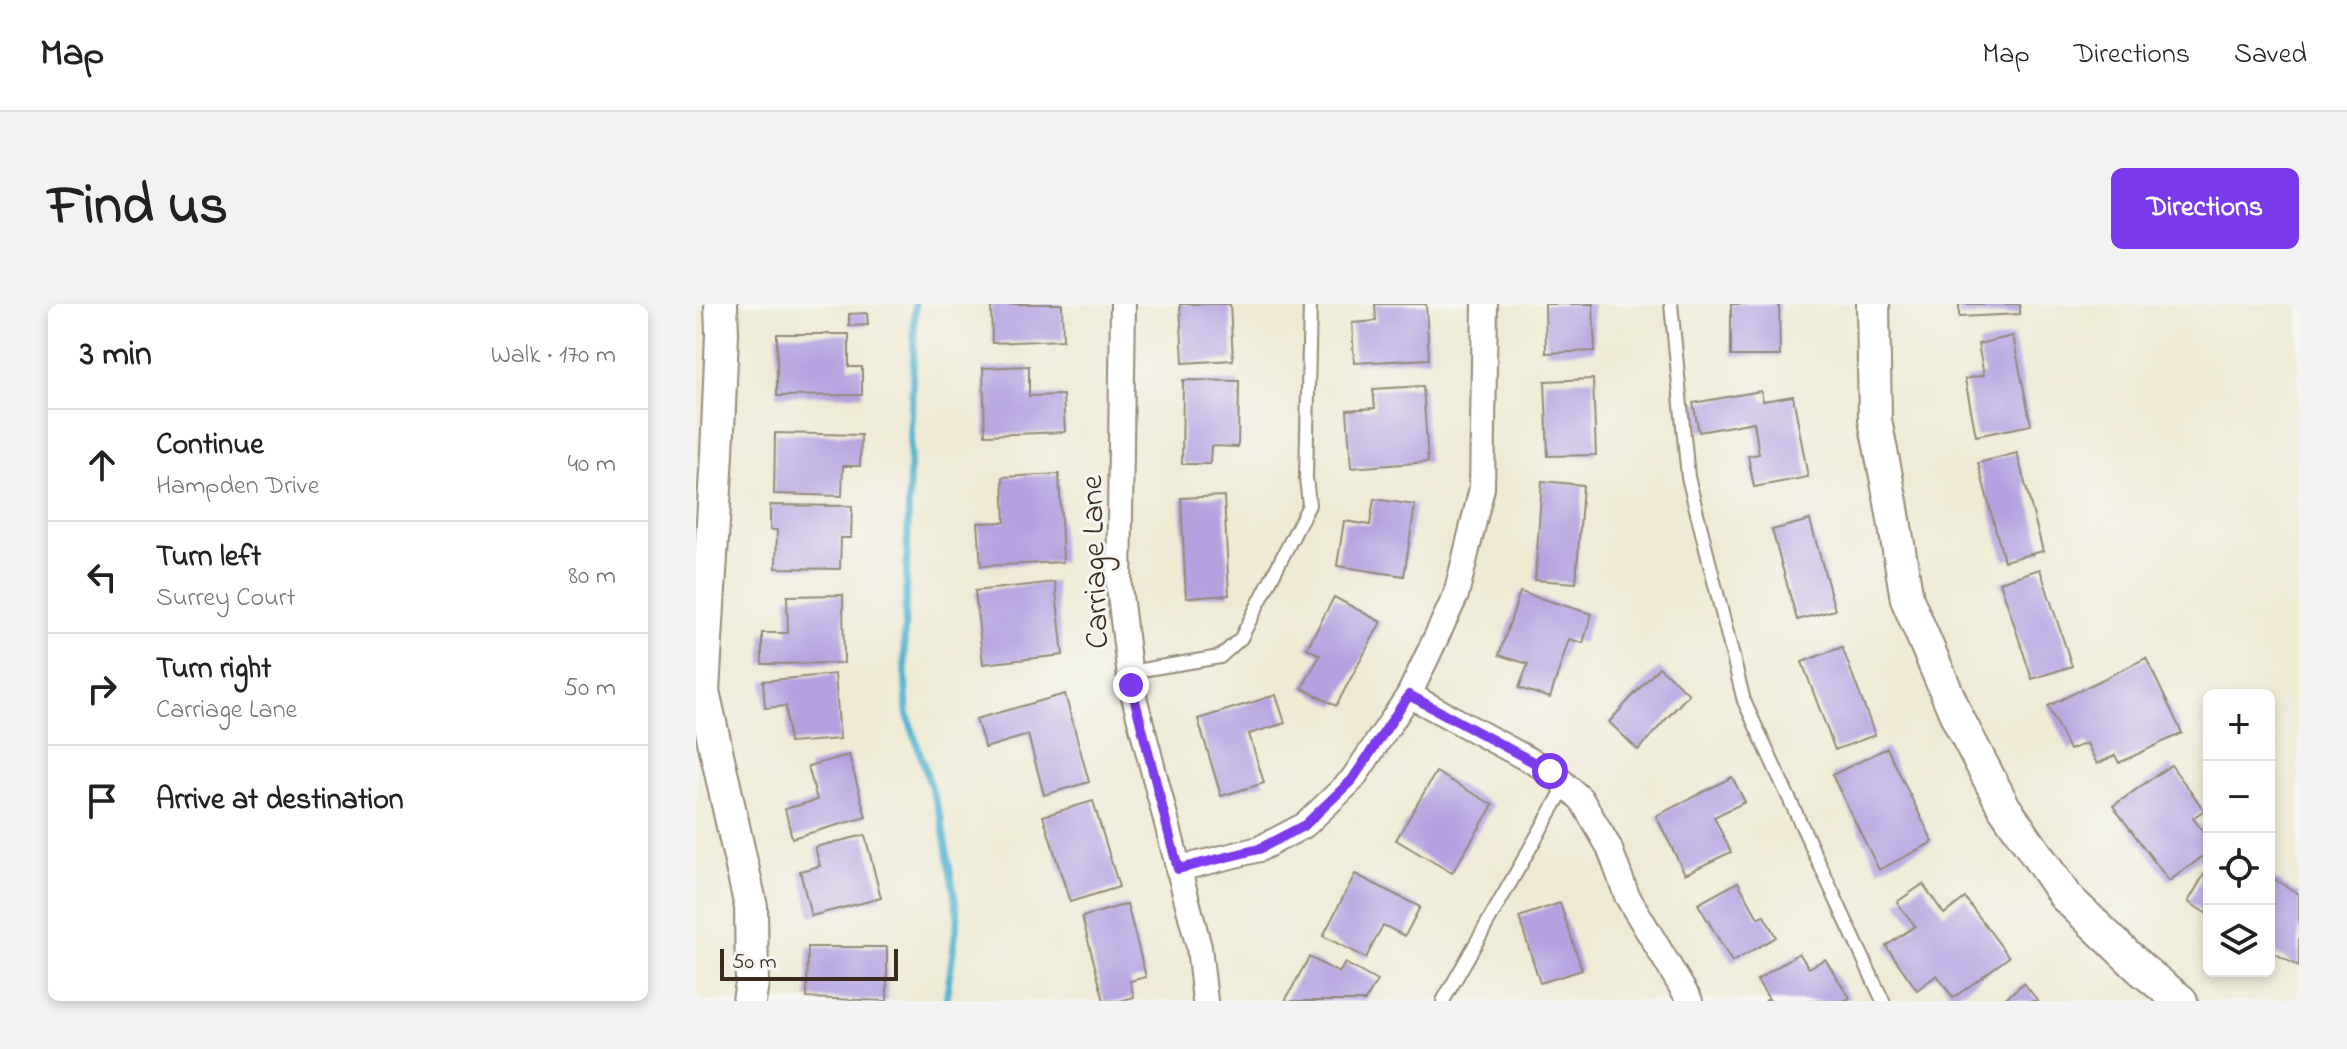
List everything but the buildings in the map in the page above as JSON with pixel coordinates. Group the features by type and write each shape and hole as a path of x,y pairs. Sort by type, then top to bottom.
{"street":[{"path":"721,304 717,454 703,691 704,734 751,907 752,983 749,1001"},
{"name":"Carriage Lane","path":"1123,304 1119,587 1129,672 1199,947 1205,1001"},
{"path":"1178,869 1259,849 1305,825 1352,780 1409,695 1456,595 1482,488 1485,304"},
{"path":"1873,304 1875,420 1907,599 1957,717 2004,807 2065,896 2141,969 2181,1001"},
{"path":"1409,695 1550,771 1581,799 1609,847 1627,896 1687,1000"}],"lane":[{"path":"1129,672 1220,657 1241,638 1309,505 1306,477 1310,304"},
{"path":"1671,304 1688,477 1744,701 1883,1001"},
{"path":"1443,1001 1566,785"}],"waterway":[{"path":"915,304 904,647 907,713 941,818 958,916 946,1001"}],"route":[{"path":"1131,685 1178,869 1259,849 1305,825 1352,780 1409,695 1550,771"}]}
